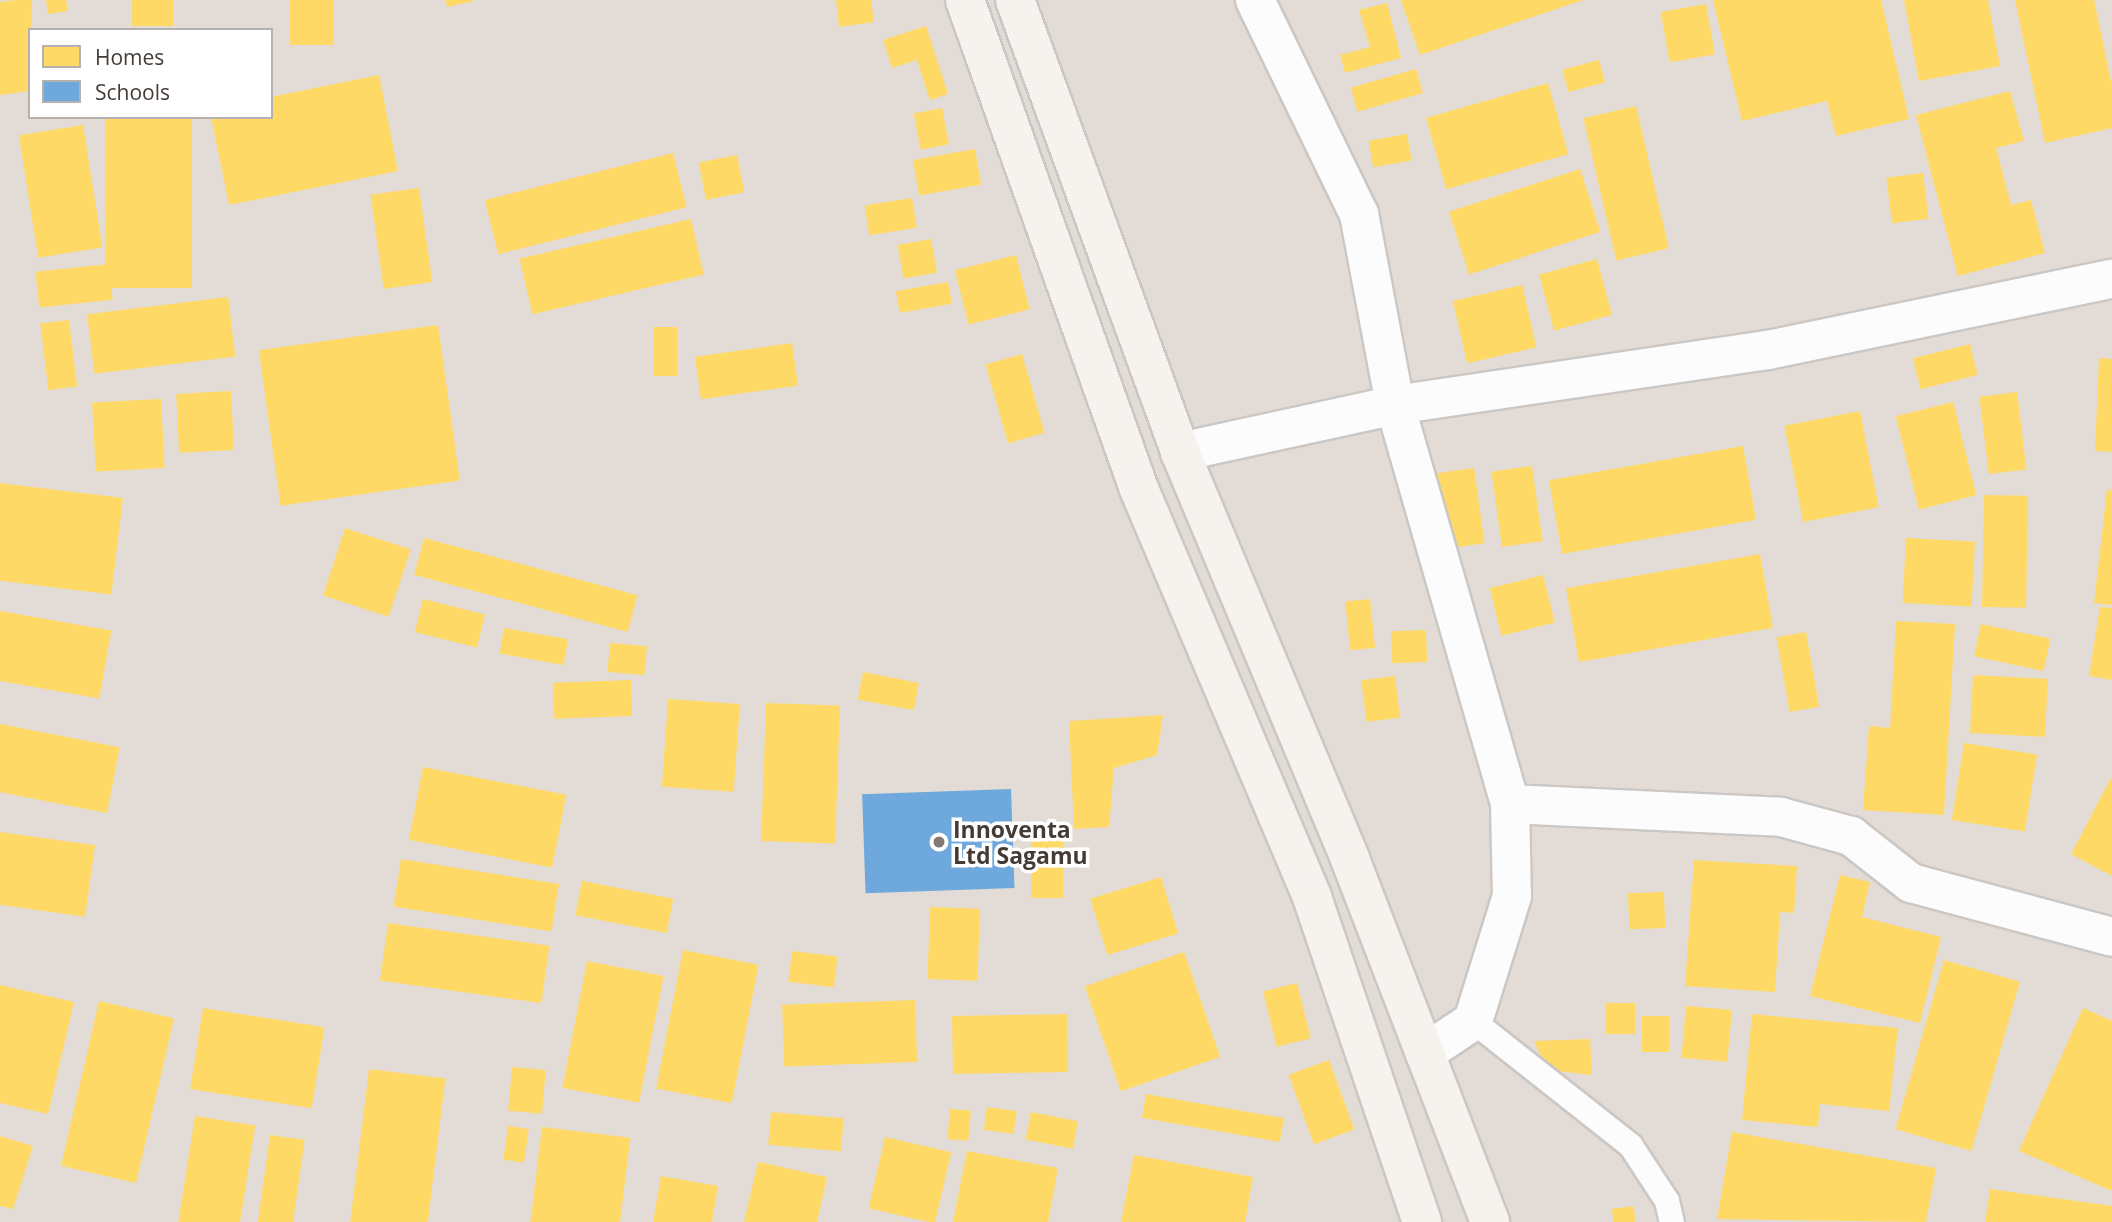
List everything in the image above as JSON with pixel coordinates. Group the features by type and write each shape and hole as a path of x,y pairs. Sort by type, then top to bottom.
{"main road":[{"path":"965,0 1139,489 1312,897 1422,1222"},
{"path":"1015,0 1180,452 1425,1053 1490,1222"}],"street":[{"path":"1255,0 1359,214 1395,405 1510,804 1512,896 1473,1021 1425,1053"},
{"path":"1180,452 1395,405 1768,350 2112,279"},
{"path":"1510,804 1781,817 1851,836 1911,883 2112,937"}],"lane":[{"path":"1473,1021 1631,1146 1667,1201 1672,1222"}],"shaded area":[{"path":"0,0 2112,0 2112,1222 0,1222"}],"building: Homes":[{"path":"32,0 31,28 28,28 28,91 0,95 0,2"},
{"path":"46,0 66,0 68,11 48,14"},
{"path":"132,0 173,0 173,26 132,26"},
{"path":"290,0 334,0 334,45 290,45"},
{"path":"445,0 473,0 474,1 447,7"},
{"path":"836,0 871,0 874,22 839,27"},
{"path":"1401,0 1583,0 1420,55"},
{"path":"1713,0 1881,0 1909,119 1836,136 1827,101 1742,121"},
{"path":"1904,0 1988,0 2000,66 1919,81"},
{"path":"2015,0 2094,0 2112,86 2112,128 2045,143"},
{"path":"1387,3 1401,58 1345,73 1340,55 1370,47 1359,10"},
{"path":"1706,4 1715,54 1670,62 1661,12"},
{"path":"926,26 948,94 930,100 917,60 892,68 883,40"},
{"path":"1599,60 1605,82 1568,92 1562,70"},
{"path":"1416,69 1423,93 1358,112 1351,88"},
{"path":"379,75 398,171 229,205 211,119 273,119 273,97"},
{"path":"1548,83 1568,154 1446,189 1426,118"},
{"path":"2010,91 2024,141 1996,148 2011,205 2031,200 2045,253 1958,276 1916,115"},
{"path":"1636,106 1669,248 1616,260 1583,118"},
{"path":"942,108 949,144 921,150 914,114"},
{"path":"105,119 192,119 192,288 105,288"},
{"path":"83,125 102,247 38,258 19,135"},
{"path":"1407,134 1412,161 1373,167 1369,141"},
{"path":"975,149 981,184 919,195 913,160"},
{"path":"673,153 687,207 498,254 485,200"},
{"path":"737,155 744,192 706,200 699,162"},
{"path":"1580,169 1600,232 1469,274 1449,212"},
{"path":"1923,173 1929,219 1892,223 1886,178"},
{"path":"419,188 432,282 384,289 370,195"},
{"path":"912,198 917,228 869,235 865,206"},
{"path":"691,219 704,275 532,314 520,259"},
{"path":"931,239 937,272 903,278 898,245"},
{"path":"1016,255 1030,309 968,325 955,270"},
{"path":"1597,259 1612,315 1554,331 1539,275"},
{"path":"109,264 113,300 39,308 35,272"},
{"path":"948,282 952,304 900,313 896,291"},
{"path":"1522,285 1536,347 1467,363 1453,301"},
{"path":"228,297 235,357 94,374 87,314"},
{"path":"69,320 77,387 48,390 40,324"},
{"path":"438,325 460,480 281,506 259,350"},
{"path":"654,327 677,327 677,376 654,376"},
{"path":"792,343 798,386 701,399 695,357"},
{"path":"1970,344 1978,375 1920,389 1913,358"},
{"path":"1022,354 1045,433 1008,443 985,364"},
{"path":"2099,358 2112,359 2112,452 2095,451"},
{"path":"231,391 234,450 179,453 176,394"},
{"path":"2017,392 2027,469 1989,474 1979,397"},
{"path":"161,399 165,468 96,472 92,403"},
{"path":"1953,402 1976,495 1919,509 1896,416"},
{"path":"1860,411 1879,507 1803,522 1784,426"},
{"path":"1743,446 1756,520 1562,554 1549,480"},
{"path":"1532,466 1543,541 1502,547 1491,472"},
{"path":"1474,468 1485,543 1447,549 1436,473"},
{"path":"0,483 123,498 111,594 0,581"},
{"path":"2107,489 2112,490 2112,605 2094,603"},
{"path":"1984,495 2028,496 2026,608 1982,607"},
{"path":"345,528 411,549 389,617 323,596"},
{"path":"424,538 637,595 628,632 414,575"},
{"path":"1906,538 1975,542 1972,607 1903,603"},
{"path":"1760,554 1773,628 1579,662 1566,588"},
{"path":"1543,575 1555,623 1501,636 1490,588"},
{"path":"423,599 485,614 477,647 415,632"},
{"path":"1370,599 1375,648 1350,650 1345,602"},
{"path":"2100,607 2112,608 2112,680 2089,676"},
{"path":"0,611 111,631 99,699 0,681"},
{"path":"1896,621 1955,624 1944,815 1863,810 1869,726 1890,728"},
{"path":"1981,624 2050,639 2044,671 1974,656"},
{"path":"504,628 568,639 563,665 499,654"},
{"path":"1426,630 1427,662 1392,663 1391,631"},
{"path":"1806,632 1819,707 1790,712 1776,637"},
{"path":"610,643 647,646 644,675 607,672"},
{"path":"863,672 919,683 914,710 858,699"},
{"path":"1973,675 2048,679 2045,737 1970,733"},
{"path":"1395,676 1400,718 1366,722 1361,680"},
{"path":"631,680 632,716 554,719 553,683"},
{"path":"668,699 740,704 734,792 662,787"},
{"path":"766,703 840,706 835,843 761,841"},
{"path":"1163,715 1157,755 1114,768 1109,827 1074,829 1069,721"},
{"path":"0,724 120,747 107,813 0,792"},
{"path":"1964,743 2037,755 2025,832 1952,820"},
{"path":"423,767 566,795 552,867 409,840"},
{"path":"2112,776 2112,876 2071,854"},
{"path":"0,832 95,845 85,917 0,905"},
{"path":"1031,841 1063,841 1063,898 1031,898"},
{"path":"401,859 559,884 552,931 393,906"},
{"path":"1694,860 1797,866 1794,913 1780,912 1775,992 1685,986"},
{"path":"1840,875 1870,882 1862,917 1941,937 1920,1023 1810,996"},
{"path":"1161,877 1178,933 1107,955 1090,899"},
{"path":"582,881 673,899 667,933 575,915"},
{"path":"1664,892 1665,928 1629,929 1628,893"},
{"path":"930,907 980,909 977,981 927,979"},
{"path":"388,923 549,946 541,1003 380,980"},
{"path":"683,950 759,965 732,1103 656,1088"},
{"path":"792,951 838,957 834,987 788,982"},
{"path":"1184,952 1220,1057 1121,1091 1085,986"},
{"path":"1944,960 2020,982 1971,1151 1895,1129"},
{"path":"587,961 664,976 639,1103 562,1088"},
{"path":"1297,983 1311,1038 1277,1047 1263,991"},
{"path":"0,985 74,1002 48,1114 0,1103"},
{"path":"915,1000 917,1062 784,1067 782,1005"},
{"path":"99,1001 174,1018 136,1183 61,1166"},
{"path":"1606,1003 1635,1003 1635,1034 1606,1034"},
{"path":"1686,1006 1732,1010 1727,1062 1681,1058"},
{"path":"203,1008 324,1027 312,1108 190,1089"},
{"path":"2083,1008 2112,1021 2112,1191 2019,1151"},
{"path":"1067,1014 1068,1072 953,1074 952,1016"},
{"path":"1752,1014 1898,1028 1889,1111 1820,1104 1818,1127 1742,1120"},
{"path":"1642,1016 1669,1016 1669,1052 1642,1052"},
{"path":"1590,1039 1592,1075 1547,1070 1534,1041"},
{"path":"1329,1060 1354,1130 1314,1144 1289,1075"},
{"path":"512,1067 546,1070 542,1114 508,1111"},
{"path":"369,1069 445,1078 428,1222 350,1222"},
{"path":"1146,1094 1284,1118 1280,1142 1142,1118"},
{"path":"987,1107 1017,1111 1014,1134 984,1130"},
{"path":"950,1109 971,1111 968,1141 947,1139"},
{"path":"771,1112 844,1118 841,1151 768,1145"},
{"path":"1031,1112 1078,1121 1073,1149 1026,1139"},
{"path":"195,1116 255,1126 240,1222 178,1222"},
{"path":"508,1126 529,1129 524,1163 503,1160"},
{"path":"542,1127 630,1138 620,1222 530,1222"},
{"path":"1732,1132 1936,1168 1926,1222 1717,1219"},
{"path":"270,1135 305,1140 293,1222 258,1222"},
{"path":"0,1136 33,1146 13,1209 0,1206"},
{"path":"885,1137 951,1152 935,1222 869,1208"},
{"path":"967,1151 1058,1168 1048,1222 953,1222"},
{"path":"1134,1155 1253,1177 1245,1222 1121,1222"},
{"path":"758,1162 827,1177 817,1222 744,1222"},
{"path":"661,1176 718,1186 712,1222 653,1222"},
{"path":"1990,1189 2112,1206 2112,1222 1985,1222"},
{"path":"1634,1206 1635,1222 1613,1222 1612,1209"}],"building: Schools":[{"name":"Innoventa Ltd Sagamu","path":"1011,789 1014,888 866,893 862,794"}],"place":[{"name":"Innoventa Ltd Sagamu","path":"939,842"}]}
